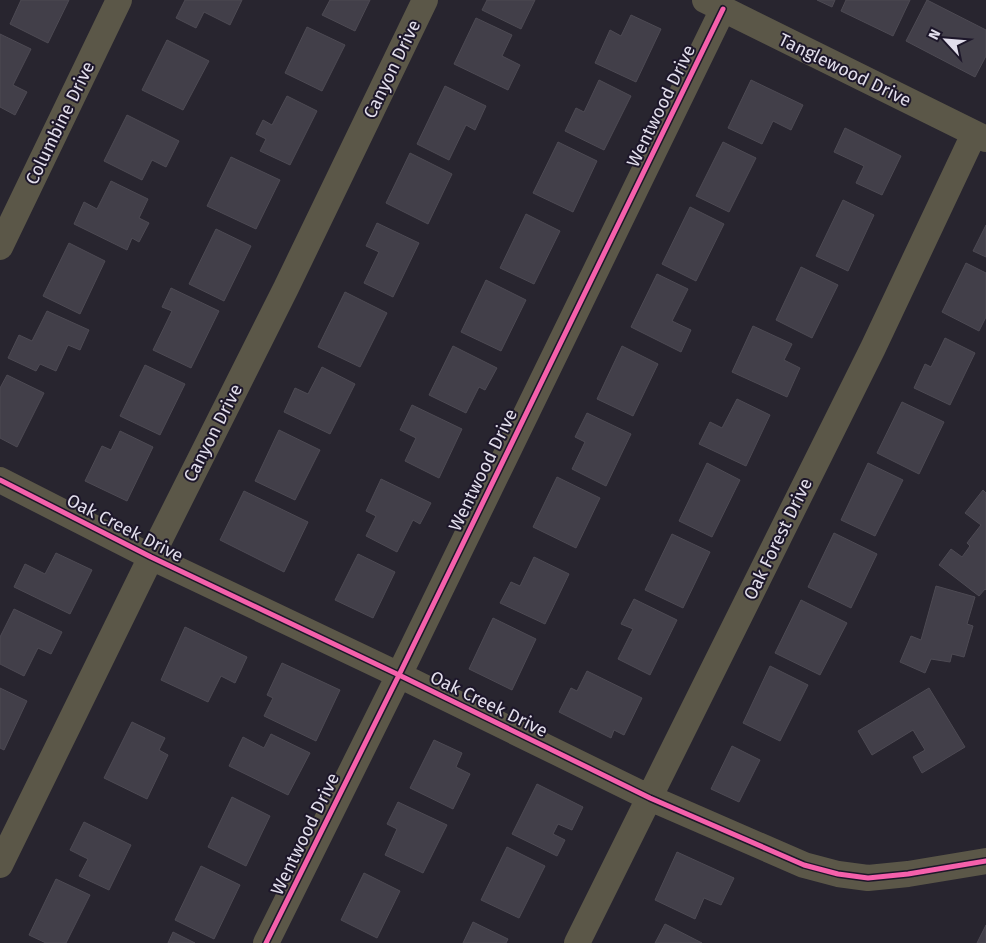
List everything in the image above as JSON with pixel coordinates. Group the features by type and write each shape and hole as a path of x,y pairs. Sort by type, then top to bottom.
{"street":[{"name":"Columbine Drive","path":"0,247 119,0"},
{"name":"Canyon Drive","path":"0,865 286,288 425,0"},
{"name":"Tanglewood Drive","path":"714,5 980,137"},
{"name":"Wentwood Drive","path":"266,943 398,675 714,5"},
{"name":"Oak Forest Drive","path":"577,943 980,137"},
{"name":"Oak Creek Drive","path":"0,480 152,557 650,798 804,865 838,874 868,878 908,874 986,861"}],"building":[{"path":"21,0 69,0 48,43 10,24"},
{"path":"185,0 242,0 230,25 204,12 196,28 176,18"},
{"path":"330,0 370,0 355,31 322,15"},
{"path":"487,0 535,0 521,29 482,10"},
{"path":"817,0 835,0 832,7"},
{"path":"846,0 910,0 893,36 841,11"},
{"path":"927,0 986,30 986,56 975,77 906,41"},
{"path":"631,15 661,29 636,82 595,63 610,30 621,36"},
{"path":"476,18 512,35 502,56 520,65 508,90 454,64"},
{"path":"307,27 345,45 322,91 285,73"},
{"path":"0,34 31,49 13,85 27,92 15,115 0,107"},
{"path":"167,40 209,61 183,110 142,90"},
{"path":"599,80 631,96 604,150 565,131 576,108 584,112"},
{"path":"751,80 803,105 791,130 773,121 762,144 728,128"},
{"path":"445,86 486,106 475,130 466,125 449,160 417,144"},
{"path":"287,96 317,111 290,165 260,151 266,139 256,134 263,120 272,125"},
{"path":"127,115 179,141 166,167 152,160 142,180 104,161"},
{"path":"845,128 901,156 882,195 856,183 864,166 834,152"},
{"path":"558,142 597,161 573,212 533,193"},
{"path":"723,142 756,158 729,212 696,196"},
{"path":"410,153 452,174 428,224 386,203"},
{"path":"231,157 280,180 256,229 207,206"},
{"path":"111,181 148,199 139,218 149,223 139,242 132,238 127,250 74,224 84,202 97,209"},
{"path":"843,200 874,215 848,271 816,256"},
{"path":"690,207 724,224 696,281 662,264"},
{"path":"526,214 560,231 534,284 500,268"},
{"path":"377,223 419,243 393,297 364,283 379,252 366,246"},
{"path":"986,225 986,257 973,251"},
{"path":"216,229 251,246 224,301 189,284"},
{"path":"69,243 105,261 80,314 43,296"},
{"path":"966,263 986,273 986,317 979,331 942,312"},
{"path":"801,267 838,285 812,338 776,320"},
{"path":"657,274 688,289 672,321 691,330 681,352 631,327"},
{"path":"486,280 526,300 501,351 461,332"},
{"path":"171,288 219,311 191,368 153,350 172,311 162,307"},
{"path":"345,292 387,313 360,367 318,347"},
{"path":"47,311 89,330 80,350 68,345 56,371 40,364 36,371 8,358 19,335 32,341"},
{"path":"753,326 792,344 784,360 800,368 787,397 732,372"},
{"path":"945,338 975,353 950,405 914,388 925,364 931,367"},
{"path":"453,346 497,368 485,390 479,387 466,413 429,395"},
{"path":"622,346 658,364 633,416 597,399"},
{"path":"145,365 185,384 160,435 120,416"},
{"path":"322,367 355,384 330,434 284,412 295,388 308,394"},
{"path":"7,375 44,393 17,447 0,438 0,388"},
{"path":"737,399 770,415 746,466 699,444 710,422 722,428"},
{"path":"902,402 944,422 919,474 877,453"},
{"path":"412,405 462,429 439,478 405,461 416,438 400,430"},
{"path":"587,413 631,434 606,486 572,469 585,442 575,437"},
{"path":"279,430 320,450 295,500 255,481"},
{"path":"120,431 153,447 127,501 85,481 102,446 111,450"},
{"path":"707,463 740,480 712,537 679,521"},
{"path":"868,463 903,480 875,536 841,520"},
{"path":"557,477 600,498 576,548 533,527"},
{"path":"381,479 431,503 420,524 413,520 397,552 366,536 376,516 366,511"},
{"path":"983,490 986,493 986,590 979,596 939,565 951,549 962,557 970,546 967,543 981,525 965,513"},
{"path":"244,491 308,522 284,572 220,540"},
{"path":"834,533 877,554 851,608 808,587"},
{"path":"672,534 710,552 683,608 645,590"},
{"path":"56,553 92,570 70,614 14,587 25,564 45,574"},
{"path":"358,554 395,572 373,618 335,600"},
{"path":"534,557 569,574 545,624 500,603 511,582 520,586"},
{"path":"936,586 975,597 967,624 973,626 964,657 952,654 950,662 931,659 925,673 900,662 911,636 921,640"},
{"path":"634,599 677,620 650,675 618,659 633,629 621,624"},
{"path":"801,600 847,623 820,675 775,653"},
{"path":"14,609 62,632 51,654 38,648 24,676 0,664 0,637"},
{"path":"493,618 536,639 512,690 469,669"},
{"path":"185,627 247,657 235,683 221,676 208,702 161,680"},
{"path":"282,663 340,690 316,741 264,716 273,698 267,695"},
{"path":"770,666 808,685 780,741 743,723"},
{"path":"587,671 642,698 624,735 614,730 611,738 559,712 571,688 577,691"},
{"path":"0,688 27,701 4,750 0,748"},
{"path":"929,688 965,747 922,773 913,757 925,750 913,730 872,755 858,731"},
{"path":"132,722 165,738 159,750 168,755 147,799 104,778"},
{"path":"271,734 310,753 288,795 229,766 243,737 264,748"},
{"path":"434,740 462,753 456,767 470,774 453,809 410,788"},
{"path":"732,746 760,760 739,802 711,789"},
{"path":"537,784 583,807 572,830 558,824 553,834 565,840 557,856 512,834"},
{"path":"232,797 270,816 246,866 208,847"},
{"path":"398,802 447,825 423,873 385,855 397,829 387,824"},
{"path":"84,822 131,845 109,890 79,876 88,859 70,850"},
{"path":"507,847 545,866 519,918 481,900"},
{"path":"677,852 734,878 721,905 704,898 695,919 655,900"},
{"path":"201,866 240,885 214,939 175,920"},
{"path":"364,873 400,891 377,938 341,920"},
{"path":"56,879 90,895 66,943 46,943 29,935"},
{"path":"473,922 508,939 506,943 463,943"},
{"path":"665,924 702,943 655,943"},
{"path":"986,925 986,943 977,943"},
{"path":"173,932 195,943 168,943"}],"cycle path":[{"path":"266,943 399,675 723,9"},
{"path":"0,480 151,557 399,675 650,798 804,865 838,874 868,878 908,874 986,861"}]}
